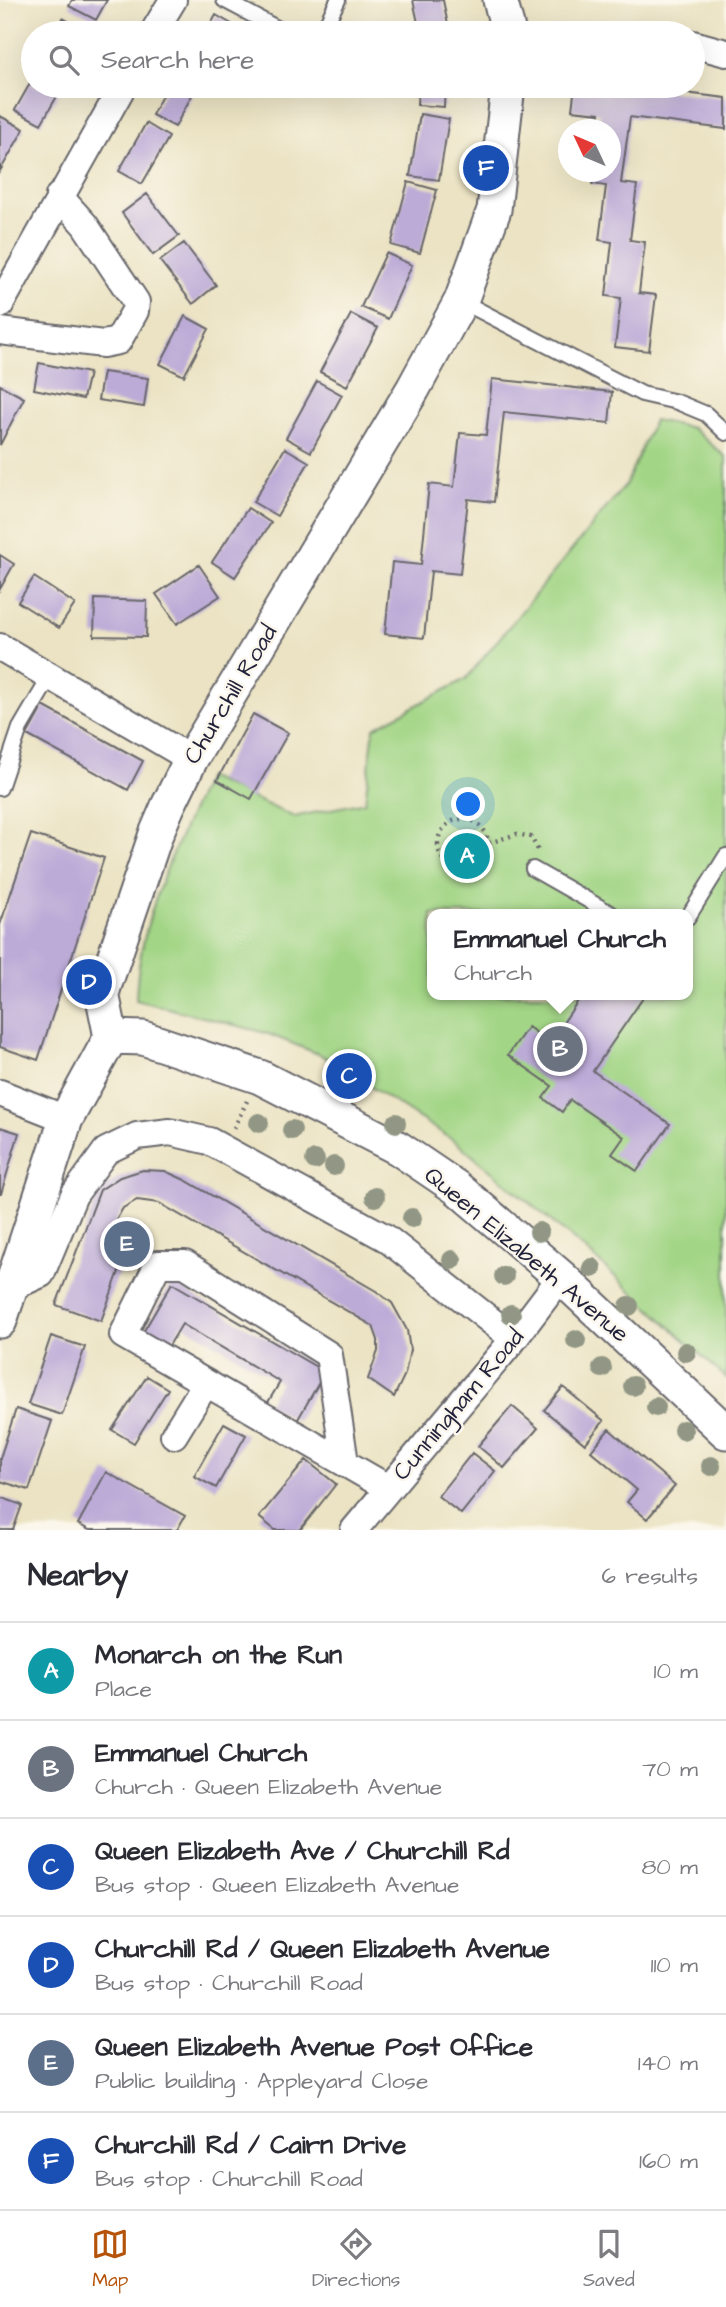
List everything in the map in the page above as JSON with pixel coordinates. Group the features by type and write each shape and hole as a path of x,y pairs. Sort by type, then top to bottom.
{"street":[{"path":"160,21 173,0"},
{"path":"500,0 506,21"},
{"path":"705,47 726,53"},
{"path":"0,305 116,98"},
{"name":"Churchill Road","path":"111,1037 102,993 156,834 191,760 413,389 461,301 494,210 507,98"},
{"path":"0,331 103,344 118,341 135,311 135,302 85,225 59,196"},
{"path":"0,647 191,760"},
{"path":"0,1321 66,1119 111,1037"},
{"name":"Queen Elizabeth Avenue","path":"111,1037 143,1038 260,1077 398,1148 457,1188 561,1277 726,1432"},
{"path":"0,1093 66,1119"},
{"path":"10,1288 41,1274 74,1195 106,1150 137,1136 170,1132 209,1141 386,1238 514,1339"},
{"path":"345,1463 328,1355 185,1264 158,1264 123,1335 388,1488"},
{"name":"Cunningham Road","path":"354,1530 514,1339 561,1277"},
{"path":"174,1435 206,1383"}],"lane":[{"path":"224,0 263,21"},
{"path":"328,21 338,0"},
{"path":"461,301 642,394 677,402 706,414 726,433"},
{"path":"0,788 20,727 50,677"},
{"path":"693,909 726,856"},
{"path":"533,869 603,909"}],"path":[{"path":"469,818 479,823 486,832 489,843 482,861 474,867 464,869 445,862 438,843 440,832 448,824 469,818"},
{"path":"489,843 517,834 531,837 537,844 539,853 533,869"},
{"path":"224,1149 260,1077"}],"green space":[{"path":"654,420 692,428 726,457 726,1378 586,1250 456,1142 321,1055 266,1033 136,1000 143,942 151,913 171,858 207,777 294,817 365,802 374,728 466,679 626,484"}],"building":[{"path":"72,0 107,0 96,20 69,6"},
{"path":"413,0 443,0 447,21 418,21"},
{"path":"216,15 226,21 213,21"},
{"path":"705,95 726,98 726,129 630,117 621,183 637,185 630,240 645,242 639,293 656,295 649,351 615,347 621,298 606,296 612,242 599,240 606,186 592,184 621,182 621,119 599,119 600,113 572,110 574,98 705,98"},
{"path":"22,98 56,98 41,124 15,110"},
{"path":"161,98 191,98 175,127 152,115"},
{"path":"417,98 444,98 444,107 417,105"},
{"path":"420,114 449,119 439,180 410,176"},
{"path":"0,116 24,129 0,171"},
{"path":"146,123 169,137 142,184 119,171"},
{"path":"408,182 437,190 420,253 391,245"},
{"path":"147,194 179,236 153,255 122,213"},
{"path":"184,243 216,285 193,304 160,261"},
{"path":"386,253 412,265 388,319 361,307"},
{"path":"351,314 378,328 347,386 320,372"},
{"path":"185,316 209,329 184,376 160,364"},
{"path":"39,363 89,373 83,399 34,389"},
{"path":"103,372 148,378 144,407 98,400"},
{"path":"492,379 612,392 609,423 504,412 494,502 468,499 460,574 431,571 424,638 385,634 392,562 421,565 429,484 454,487 460,433 486,435"},
{"path":"317,381 342,395 311,452 286,438"},
{"path":"0,385 24,398 0,445"},
{"path":"285,448 309,462 277,516 253,502"},
{"path":"248,508 271,523 235,577 212,562"},
{"path":"0,555 14,564 0,589"},
{"path":"199,565 220,596 177,624 156,594"},
{"path":"34,577 75,604 59,628 18,602"},
{"path":"95,599 147,601 146,637 94,636"},
{"path":"43,706 143,761 128,790 27,735"},
{"path":"253,714 288,733 251,799 217,780"},
{"path":"31,834 104,858 38,1060 0,1047 0,925"},
{"path":"579,1000 642,1000 593,1071 670,1124 637,1171 612,1154 624,1137 570,1100 562,1112 543,1098 552,1086 508,1055 528,1027 550,1042"},
{"path":"0,1127 19,1133 1,1194 0,1194"},
{"path":"143,1170 165,1171 185,1180 376,1291 392,1303 407,1330 410,1350 405,1374 394,1397 368,1379 378,1351 378,1340 373,1326 159,1203 137,1200 123,1208 115,1222 145,1234 130,1270 121,1266 101,1321 56,1305 100,1190 120,1177"},
{"path":"172,1283 325,1372 297,1421 267,1404 280,1382 182,1324 167,1349 142,1334"},
{"path":"51,1336 85,1347 62,1415 28,1404"},
{"path":"147,1376 168,1389 134,1443 112,1430"},
{"path":"563,1387 604,1421 585,1444 544,1410"},
{"path":"512,1406 538,1428 504,1468 478,1446"},
{"path":"16,1409 52,1421 29,1490 0,1481 0,1458"},
{"path":"224,1423 246,1435 216,1488 194,1476"},
{"path":"609,1429 675,1486 647,1519 627,1502 637,1490 591,1451"},
{"path":"472,1453 495,1471 461,1514 438,1496"},
{"path":"306,1460 336,1484 300,1530 275,1530 259,1517"},
{"path":"106,1472 185,1516 177,1530 89,1530 78,1524"},
{"path":"0,1497 22,1505 13,1530 0,1530"}],"place":[{"name":"Churchill Rd / Cairn Drive","path":"486,168"},
{"name":"Monarch on the Run","path":"467,856"},
{"name":"Churchill Rd / Queen Elizabeth Avenue","path":"89,982"},
{"name":"Emmanuel Church","path":"560,1049"},
{"name":"Queen Elizabeth Ave / Churchill Rd","path":"349,1076"},
{"name":"Queen Elizabeth Avenue Post Office","path":"127,1244"}]}
